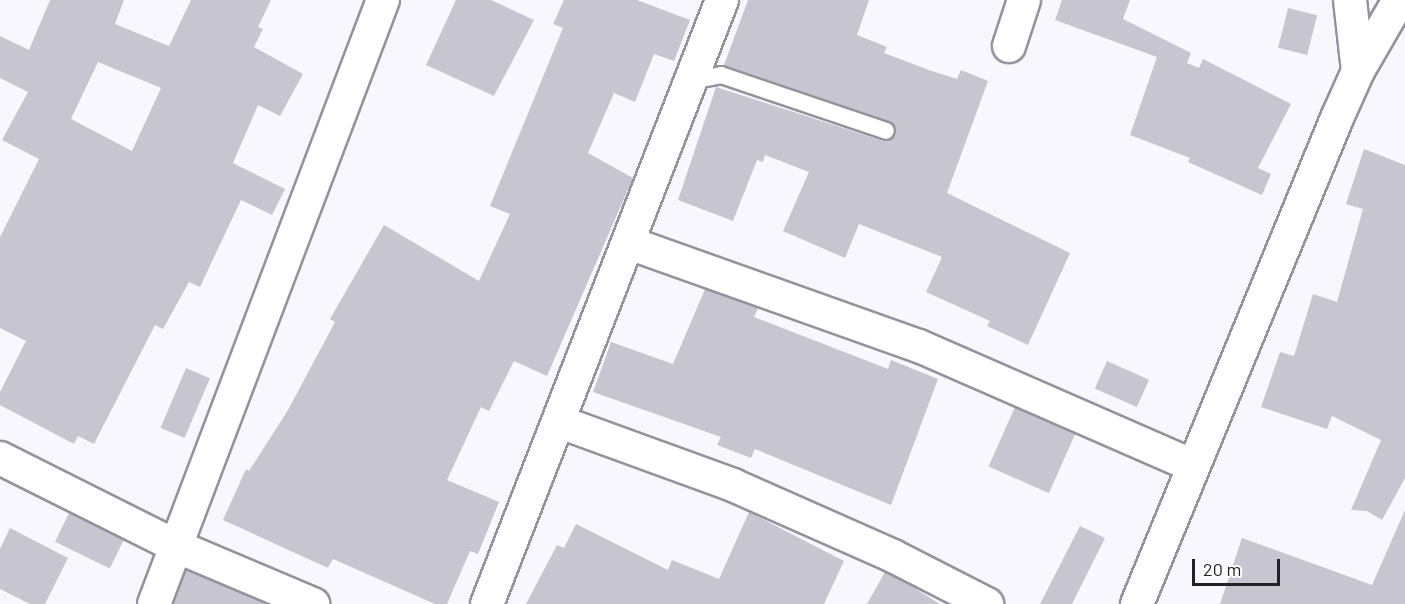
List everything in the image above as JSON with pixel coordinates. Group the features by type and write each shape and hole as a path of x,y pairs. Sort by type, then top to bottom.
{"street":[{"path":"154,604 178,547 383,0"},
{"path":"487,604 560,422 722,0"},
{"path":"1009,46 1024,0"},
{"path":"1350,0 1358,71"},
{"path":"1137,604 1191,465 1358,71 1399,0"},
{"path":"629,243 919,346 1191,465"},
{"path":"560,422 733,484 893,556 987,604"},
{"path":"0,458 178,547 313,604"}],"lane":[{"path":"691,81 720,75 886,131"}],"building":[{"path":"50,0 124,0 115,24 169,46 191,0 271,0 258,27 263,29 254,47 303,74 280,116 258,105 233,163 285,189 272,215 241,200 200,287 189,282 163,329 155,325 94,444 78,436 74,444 0,405 0,392 26,341 0,328 0,237 39,159 2,140 28,92 0,78 0,36 29,50","holes":["98,62 161,88 132,151 71,119"]},
{"path":"456,0 491,0 534,20 494,96 426,65"},
{"path":"564,0 637,0 690,20 674,61 654,54 635,102 614,93 588,153 633,178 547,376 514,361 489,411 481,407 447,480 499,502 478,554 470,551 447,604 435,604 333,559 328,568 223,520 246,469 249,471 288,410 335,322 330,319 384,225 479,281 510,214 490,206 563,28 553,24"},
{"path":"748,0 869,0 857,35 887,47 884,53 929,70 957,79 961,70 988,81 947,193 1070,253 1028,345 987,326 990,321 926,292 942,257 859,224 845,258 783,231 809,172 765,155 763,162 757,160 733,221 678,200 716,87 883,141 896,135 896,128 889,121 724,65"},
{"path":"1062,0 1130,0 1123,19 1191,53 1187,63 1199,68 1203,59 1291,104 1258,168 1271,174 1262,195 1188,162 1190,158 1130,135 1157,57 1055,20"},
{"path":"1288,8 1317,15 1307,55 1278,48"},
{"path":"1364,149 1405,165 1405,478 1382,520 1367,511 1351,510 1381,440 1332,416 1327,429 1261,407 1280,352 1294,356 1313,294 1337,302 1363,209 1346,204"},
{"path":"705,289 758,308 754,317 888,369 891,360 938,379 891,505 755,449 751,458 717,445 721,437 593,392 611,342 673,364"},
{"path":"1107,361 1149,380 1137,407 1095,388"},
{"path":"186,368 210,378 185,438 161,428"},
{"path":"1015,407 1075,434 1049,493 989,466"},
{"path":"1405,510 1405,604 1220,604 1242,538 1372,585"},
{"path":"749,512 844,561 824,604 526,604 557,545 564,548 576,524 668,570 672,560 719,579"},
{"path":"69,513 124,540 110,569 55,542"},
{"path":"1080,526 1105,538 1072,604 1040,604"},
{"path":"10,528 68,558 45,604 30,604 0,589 0,549"},
{"path":"186,570 267,604 173,604"},
{"path":"885,572 903,581 940,604 867,604"}]}
